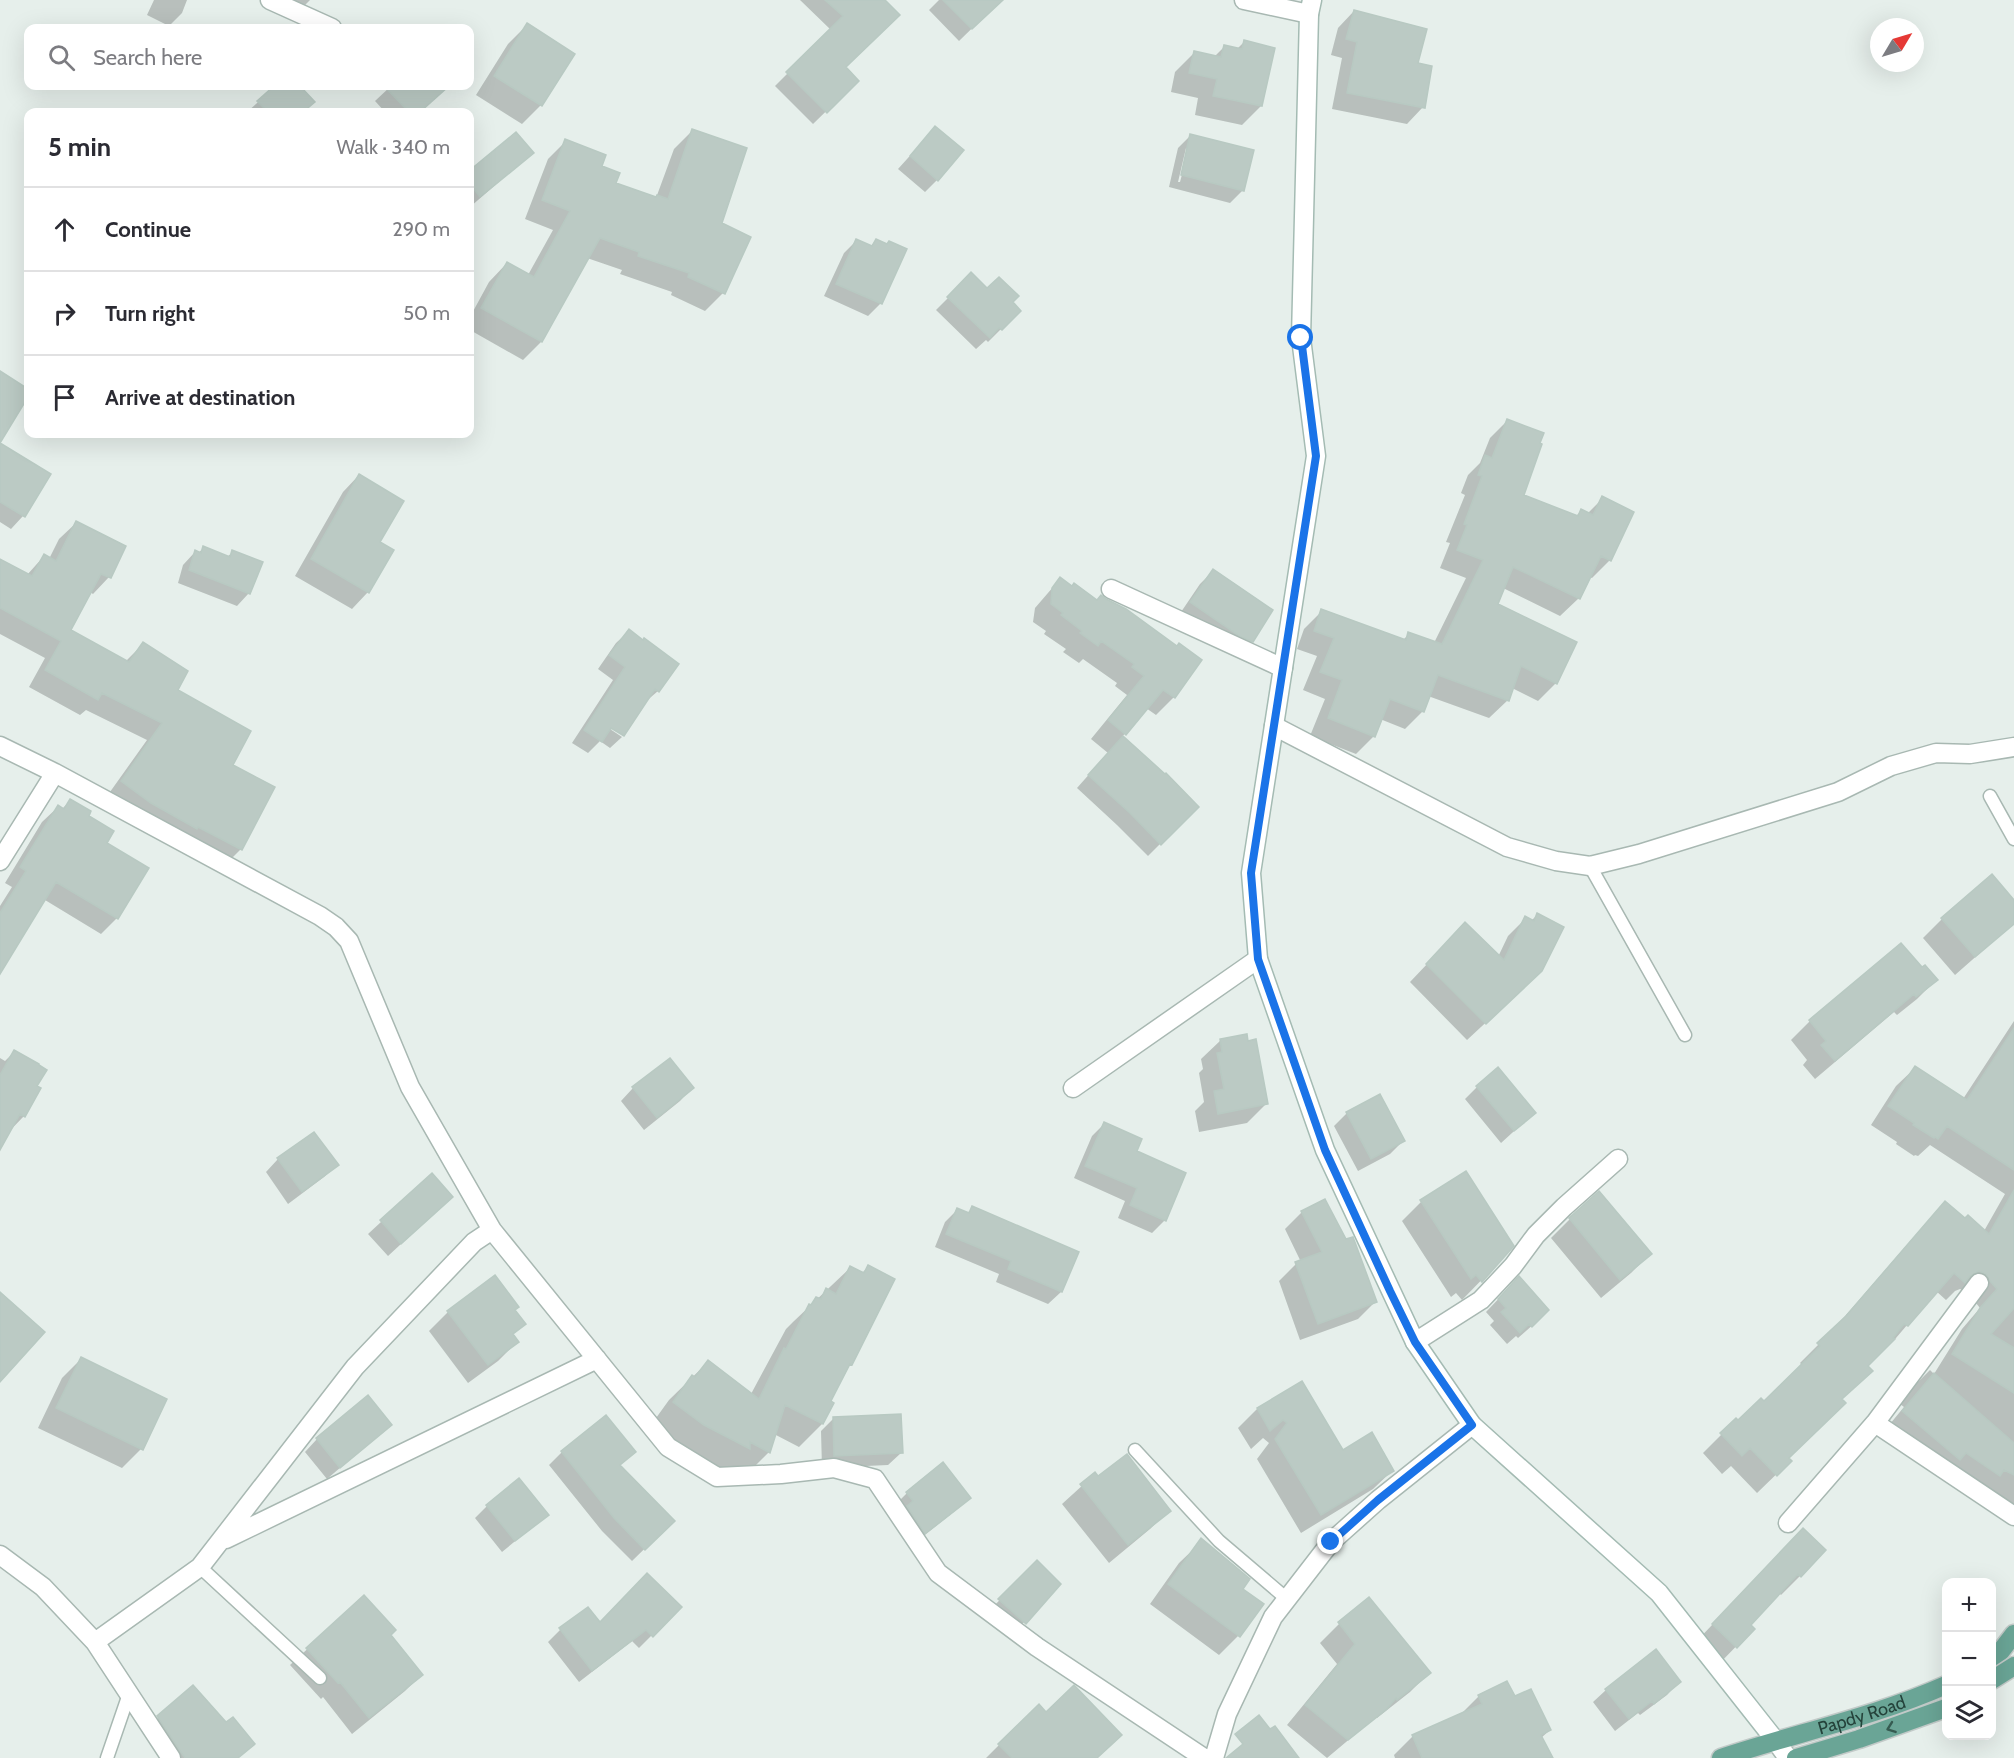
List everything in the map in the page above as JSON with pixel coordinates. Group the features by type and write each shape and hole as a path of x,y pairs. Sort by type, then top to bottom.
{"main road":[{"path":"1996,1674 2005,1659 2014,1634"},
{"name":"Papdy Road","path":"1721,1758 1775,1740 1874,1713 1944,1686"},
{"path":"1796,1758 1859,1740 1942,1710"}],"street":[{"path":"270,0 323,24"},
{"path":"1244,0 1311,7 1301,338 1316,456 1251,873 1258,959 1325,1150 1415,1342 1472,1425 1659,1593 1788,1758"},
{"path":"1111,589 1283,668"},
{"path":"1274,726 1507,847 1556,861 1590,866 1639,854 1838,792 1891,766 1936,753 1970,754 2014,747"},
{"path":"0,746 55,773 320,916 350,941 410,1087 492,1230 668,1447 717,1478 834,1468 875,1479 938,1573 1037,1647 1204,1758"},
{"path":"0,861 55,773"},
{"path":"1073,1088 1258,959"},
{"path":"1415,1342 1481,1300 1513,1266 1536,1235 1618,1159"},
{"path":"94,1642 200,1568 355,1367 474,1242 492,1230"},
{"path":"1788,1523 1875,1423 1979,1283"},
{"path":"222,1541 597,1359"},
{"path":"1875,1423 2014,1516"},
{"path":"1214,1758 1227,1714 1273,1617 1331,1542 1378,1500 1472,1425"},
{"path":"0,1555 43,1587 94,1642 171,1758"}],"lane":[{"path":"1990,796 2014,839"},
{"path":"1590,866 1685,1035"},
{"path":"1135,1450 1219,1541 1287,1599"},
{"path":"200,1568 320,1678"},
{"path":"107,1758 129,1694"}],"building":[{"path":"825,0 885,0 900,15 846,67 859,81 827,113 786,72 843,16"},
{"path":"943,0 1003,0 972,29"},
{"path":"1354,10 1427,29 1418,63 1432,66 1425,108 1347,93 1357,42 1346,39"},
{"path":"527,23 575,54 542,106 494,76"},
{"path":"1244,40 1275,48 1262,106 1213,96 1217,79 1189,73 1194,51 1221,57 1224,45 1242,49"},
{"path":"269,90 304,90 315,102 308,108 264,108 257,101"},
{"path":"388,90 445,90 424,108 405,108"},
{"path":"935,126 964,150 938,181 910,156"},
{"path":"692,129 747,148 722,223 751,237 725,294 688,277 689,273 638,256 639,252 600,238 542,342 481,308 507,262 534,277 570,211 542,200 565,139 606,155 602,166 620,173 616,183 668,199"},
{"path":"516,132 534,153 480,197 474,189 474,167"},
{"path":"1190,134 1254,150 1244,191 1181,175"},
{"path":"856,239 872,246 876,239 887,244 889,241 907,249 882,304 836,284"},
{"path":"971,272 987,288 999,277 1019,296 1013,302 1021,311 1002,330 999,328 990,338 947,297"},
{"path":"0,371 24,386 24,404 0,443"},
{"path":"1507,419 1544,433 1524,495 1578,516 1581,509 1593,515 1602,496 1634,512 1611,561 1601,556 1580,599 1513,567 1498,604 1577,642 1557,684 1521,666 1509,701 1438,675 1424,712 1390,699 1375,737 1328,718 1342,680 1320,672 1334,638 1314,631 1321,609 1406,640 1408,632 1442,644 1483,560 1457,550 1482,476 1478,475 1485,455 1492,458"},
{"path":"0,443 51,474 25,517 0,502"},
{"path":"359,474 404,501 380,542 394,550 369,593 311,559"},
{"path":"76,521 126,546 111,578 101,574 71,630 129,662 143,642 188,671 178,690 251,731 233,765 275,787 242,850 198,827 197,829 151,803 121,781 162,723 102,693 98,700 45,670 61,641 0,608 0,559 32,576 44,554 56,561"},
{"path":"203,546 230,557 232,550 263,562 250,594 189,570 195,550 201,553"},
{"path":"1213,569 1273,610 1253,642 1241,637 1190,602"},
{"path":"1060,577 1072,586 1074,583 1097,600 1101,595 1126,609 1177,646 1179,643 1202,660 1175,698 1163,690 1126,735 1108,720 1144,676 1132,667 1134,664 1101,641 1098,646 1080,633 1082,631 1051,604 1052,588"},
{"path":"629,629 679,664 659,692 655,689 624,736 611,728 602,742 584,730 625,667 609,655"},
{"path":"1123,736 1166,773 1199,807 1161,845 1088,775"},
{"path":"70,799 91,811 89,816 114,831 107,843 149,868 118,919 56,882 0,974 0,913 26,871 20,867 58,805 64,809"},
{"path":"1992,874 2014,900 2014,924 1975,957 1941,918"},
{"path":"1537,913 1564,927 1542,971 1486,1024 1426,964 1465,922 1504,960 1525,916 1534,921"},
{"path":"1901,943 1922,967 1925,965 1938,980 1916,997 1914,994 1835,1061 1821,1045 1826,1041 1809,1020"},
{"path":"2014,1028 2014,1170 1947,1126 1938,1139 1934,1138 1888,1106 1915,1066 1967,1100"},
{"path":"1247,1034 1248,1041 1256,1039 1268,1104 1218,1114 1214,1091 1224,1089 1217,1053 1222,1052 1220,1039"},
{"path":"14,1050 47,1070 37,1086 41,1088 25,1117 20,1114 0,1150 0,1075"},
{"path":"670,1058 694,1088 657,1118 632,1087"},
{"path":"1498,1067 1536,1113 1514,1131 1476,1086"},
{"path":"1380,1094 1405,1141 1371,1159 1346,1112"},
{"path":"1104,1122 1142,1139 1137,1151 1186,1173 1166,1221 1130,1205 1137,1188 1085,1166"},
{"path":"314,1132 339,1165 302,1192 277,1158"},
{"path":"1466,1171 1514,1246 1482,1282 1476,1275 1471,1279 1420,1200"},
{"path":"432,1173 453,1197 401,1244 380,1220"},
{"path":"2014,1190 2014,1308 1991,1334 2014,1348 2014,1393 1952,1354 1980,1308 1997,1289 1986,1274 1979,1271 1970,1276 1965,1283 1954,1273 1908,1326 1904,1324 1893,1338 1895,1339 1868,1366 1873,1371 1842,1399 1846,1403 1789,1458 1792,1461 1777,1476 1750,1448 1742,1456 1720,1433 1761,1398 1764,1401 1820,1346 1817,1343 1846,1316 1945,1201 1965,1218 1968,1215 1989,1234"},
{"path":"1599,1191 1652,1254 1620,1280 1569,1218"},
{"path":"1325,1199 1346,1239 1353,1237 1377,1302 1318,1324 1295,1262 1322,1252 1301,1211"},
{"path":"972,1206 1079,1252 1062,1292 1008,1269 1011,1261 946,1234 957,1208 969,1213"},
{"path":"868,1265 895,1279 852,1365 850,1364 831,1401 834,1403 823,1424 785,1405 770,1453 750,1442 750,1449 704,1425 673,1402 692,1375 695,1377 708,1360 759,1399 809,1304 811,1305 816,1297 821,1299 826,1288 836,1294 850,1266 864,1273"},
{"path":"495,1275 519,1307 515,1310 526,1324 513,1334 519,1342 488,1365 447,1311"},
{"path":"1519,1276 1549,1310 1532,1327 1529,1324 1520,1333 1501,1312 1506,1308 1498,1299"},
{"path":"0,1292 45,1332 0,1382"},
{"path":"81,1357 167,1399 143,1450 56,1408"},
{"path":"1934,1373 2014,1443 2014,1475 2004,1470 2000,1476 1966,1453 1960,1460 1902,1411"},
{"path":"1302,1381 1343,1450 1372,1432 1394,1471 1321,1515 1275,1439 1287,1423 1283,1420 1270,1431 1257,1408"},
{"path":"368,1395 392,1425 340,1468 316,1438"},
{"path":"901,1414 903,1453 834,1456 833,1417"},
{"path":"606,1415 636,1452 620,1465 675,1521 645,1550 614,1518 561,1451"},
{"path":"1127,1454 1171,1511 1128,1545 1080,1484 1095,1472 1098,1476"},
{"path":"943,1462 971,1498 925,1534 907,1506 913,1501 906,1492"},
{"path":"519,1478 549,1515 515,1541 486,1505"},
{"path":"1803,1528 1826,1550 1801,1577 1798,1574 1751,1625 1755,1629 1737,1648 1712,1624"},
{"path":"1201,1538 1250,1579 1243,1589 1264,1604 1240,1637 1168,1584"},
{"path":"1037,1560 1061,1584 1026,1624 998,1599"},
{"path":"647,1573 682,1607 653,1637 646,1630 592,1671 559,1628 588,1607 600,1622"},
{"path":"364,1595 396,1630 391,1635 423,1675 369,1718 340,1682 338,1683 306,1648"},
{"path":"1369,1597 1431,1673 1397,1700 1396,1698 1387,1709 1348,1740 1305,1705 1355,1644 1338,1622"},
{"path":"1656,1649 1681,1682 1654,1704 1652,1701 1629,1719 1605,1689"},
{"path":"1507,1681 1515,1696 1531,1689 1551,1730 1541,1735 1553,1758 1422,1758 1412,1735 1482,1704 1478,1695"},
{"path":"193,1685 226,1722 233,1717 255,1744 238,1758 185,1758 157,1716"},
{"path":"1074,1685 1122,1735 1097,1758 1012,1758 998,1744 1039,1704 1046,1712"},
{"path":"1259,1715 1270,1729 1275,1726 1299,1758 1226,1758 1243,1744 1235,1734"}],"route":[{"path":"1301,338 1316,456 1251,873 1258,959 1325,1150 1415,1342 1472,1425 1378,1500 1331,1542"}]}
